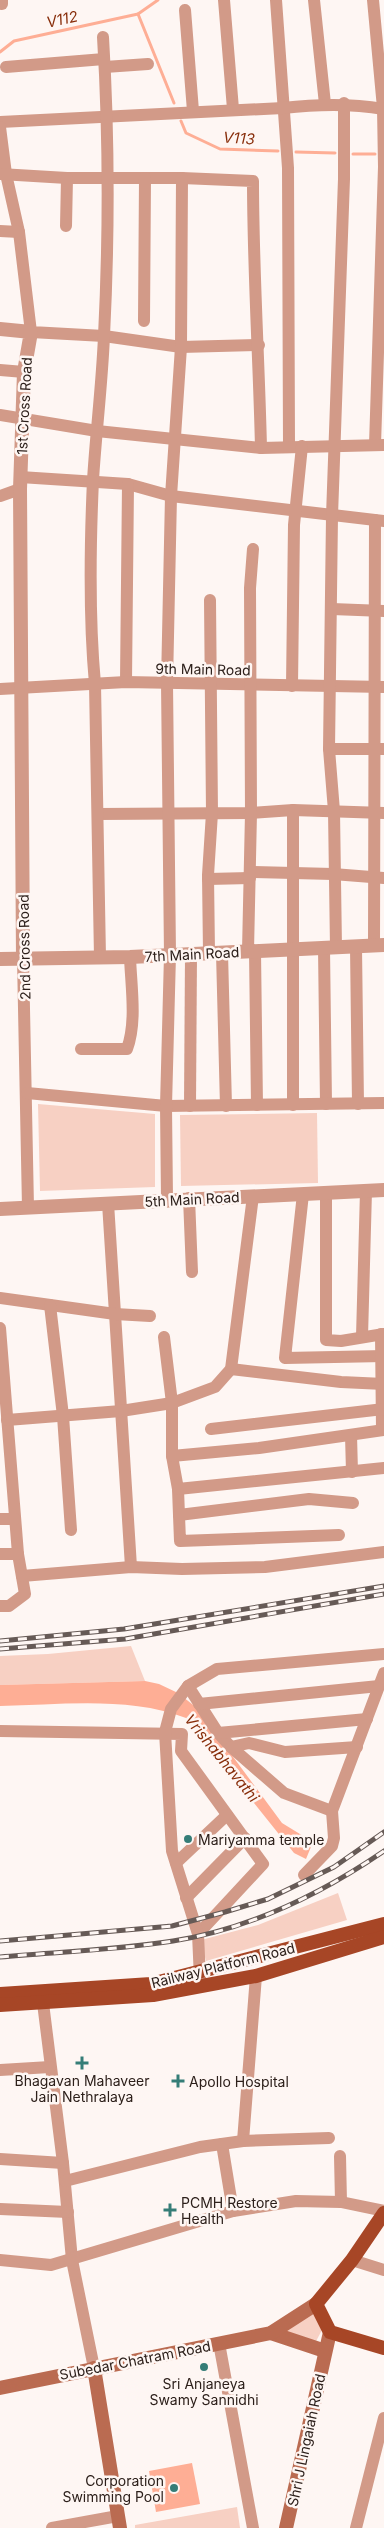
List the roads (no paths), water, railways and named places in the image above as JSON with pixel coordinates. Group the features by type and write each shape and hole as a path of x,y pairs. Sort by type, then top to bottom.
{"main road":[{"name":"Railway Platform Road","path":"0,2005 153,1995 384,1924"},
{"name":"Railway Platform Road","path":"0,1994 256,1976 384,1937"},
{"name":"Subedar Chatram Road","path":"0,2388 271,2333 316,2304 352,2260 384,2212"},
{"path":"316,2304 330,2332 384,2348"},
{"name":"Shri J Lingaiah Road","path":"286,2528 330,2332"},
{"name":"Subedar Chatram Road","path":"271,2333 325,2351"},
{"path":"94,2368 119,2522"}],"street":[{"path":"224,0 233,109"},
{"path":"276,0 288,168 295,446 296,511 292,616 292,686"},
{"path":"314,0 325,104"},
{"path":"0,415 24,417 97,431 261,448 380,445 384,167 383,109 373,0"},
{"path":"185,10 193,111"},
{"path":"100,957 95,684 92,645 93,481 104,336 107,178 108,116 102,37"},
{"path":"6,67 104,63 148,64"},
{"path":"326,1104 334,811 329,748 332,516 344,179 344,103"},
{"path":"0,122 283,108 344,103 383,109"},
{"name":"1st Cross Road","path":"1,135 3,174 19,232 31,332 24,372 24,417 20,483 21,688"},
{"path":"3,174 67,178 182,178 253,182 253,274 259,344 261,448"},
{"path":"66,226 67,178"},
{"path":"144,321 145,178"},
{"path":"167,1199 166,1106 170,955 168,683 171,496 180,347 182,178"},
{"path":"0,231 19,232"},
{"path":"0,329 104,336 180,347 259,344"},
{"path":"0,370 24,372"},
{"path":"0,496 20,483 93,481 128,484 171,496 332,516 380,520 379,946"},
{"path":"126,682 128,484"},
{"path":"253,549 250,588 250,875 257,1105"},
{"path":"210,600 212,813 208,879 216,953 226,1106"},
{"path":"332,610 380,610"},
{"name":"9th Main Road","path":"21,688 126,682 379,687"},
{"path":"0,688 21,688"},
{"name":"2nd Cross Road","path":"21,688 23,959 28,1207"},
{"path":"329,748 379,749"},
{"path":"98,814 251,813 292,810 379,813"},
{"path":"292,810 292,1105"},
{"path":"208,879 293,872 379,878"},
{"name":"7th Main Road","path":"0,959 130,957 379,946"},
{"path":"356,947 358,1104"},
{"path":"190,1106 192,954"},
{"path":"81,1049 127,1049 130,1040 131,1013 130,957"},
{"path":"27,1093 166,1106 384,1103"},
{"name":"5th Main Road","path":"0,1208 384,1190"},
{"path":"362,1337 366,1191"},
{"path":"172,1456 259,1448 383,1430 383,1334 341,1342 326,1340 324,1334 326,1193"},
{"path":"303,1194 285,1358 383,1357"},
{"path":"8,1420 121,1411 172,1403 215,1387 231,1370 253,1196"},
{"path":"189,1198 192,1272"},
{"path":"108,1203 131,1567"},
{"path":"0,1298 115,1314 150,1316"},
{"path":"50,1305 63,1416 71,1530"},
{"path":"0,1328 2,1389 8,1420 4,1437 6,1481 15,1519 24,1594 9,1606 0,1606"},
{"path":"164,1337 172,1403 172,1456 178,1489 180,1541 338,1535"},
{"path":"231,1370 341,1382 383,1384"},
{"path":"211,1429 383,1409"},
{"path":"351,1435 352,1472"},
{"path":"178,1489 384,1468"},
{"path":"179,1515 310,1499 353,1503"},
{"path":"0,1519 15,1519"},
{"path":"22,1576 131,1567 182,1569 265,1567 384,1552"},
{"path":"0,1554 18,1554"},
{"path":"200,1980 198,1934 172,1851 165,1732 171,1709 186,1689 217,1669 384,1654"},
{"path":"308,1871 332,1846 334,1838 332,1811 384,1672"},
{"path":"199,1704 378,1686"},
{"path":"186,1689 199,1704 218,1733 231,1747 284,1793 332,1811"},
{"path":"218,1733 367,1719"},
{"path":"0,1731 165,1732 182,1734 181,1751 263,1864 198,1934"},
{"path":"231,1747 249,1743 285,1752 357,1747"},
{"path":"176,1864 227,1815"},
{"path":"186,1898 245,1838"},
{"path":"243,2141 256,1976"},
{"path":"43,2003 63,2163 72,2260 94,2368"},
{"path":"0,2070 50,2067"},
{"path":"65,2181 200,2147 243,2141 329,2138"},
{"path":"222,2144 233,2211"},
{"path":"340,2156 341,2202"},
{"path":"0,2158 63,2163"},
{"path":"0,2260 51,2264 72,2260 233,2211 296,2201 341,2202 384,2212"},
{"path":"0,2209 68,2212"},
{"path":"352,2260 384,2270"},
{"path":"218,2343 254,2528"},
{"path":"356,2528 384,2418"},
{"path":"52,2528 119,2522"}],"water":[{"name":"Vrishabhavathi","path":"145,1681 159,1684 178,1693 197,1708 282,1823 313,1842 306,1859 294,1853 186,1718 164,1711 118,1704 0,1706 0,1685"},
{"name":"Corporation Swimming Pool","path":"192,2463 200,2504 156,2512 149,2471"}],"waterway":[{"name":"V112","path":"0,52 14,41 138,14 158,0"},
{"name":"V113","path":"138,14 174,103"},
{"name":"V113","path":"181,121 186,133 220,149 278,151"},
{"name":"V113","path":"296,152 335,153"},
{"name":"V113","path":"353,154 375,154"}],"railway":[{"path":"0,1641 124,1629 384,1586"},
{"path":"0,1649 125,1639 384,1594"},
{"path":"0,1941 172,1926 225,1912 268,1899 334,1867 384,1832"},
{"path":"0,1957 152,1944 230,1928 284,1908 335,1882 384,1851"}],"place":[{"name":"Mariyamma temple","path":"188,1839"},
{"name":"Bhagavan Mahaveer Jain Nethralaya","path":"82,2063"},
{"name":"Apollo Hospital","path":"178,2081"},
{"name":"PCMH Restore Health","path":"170,2210"},
{"name":"Sri Anjaneya Swamy Sannidhi","path":"204,2367"},
{"name":"Corporation Swimming Pool","path":"174,2488"}]}
